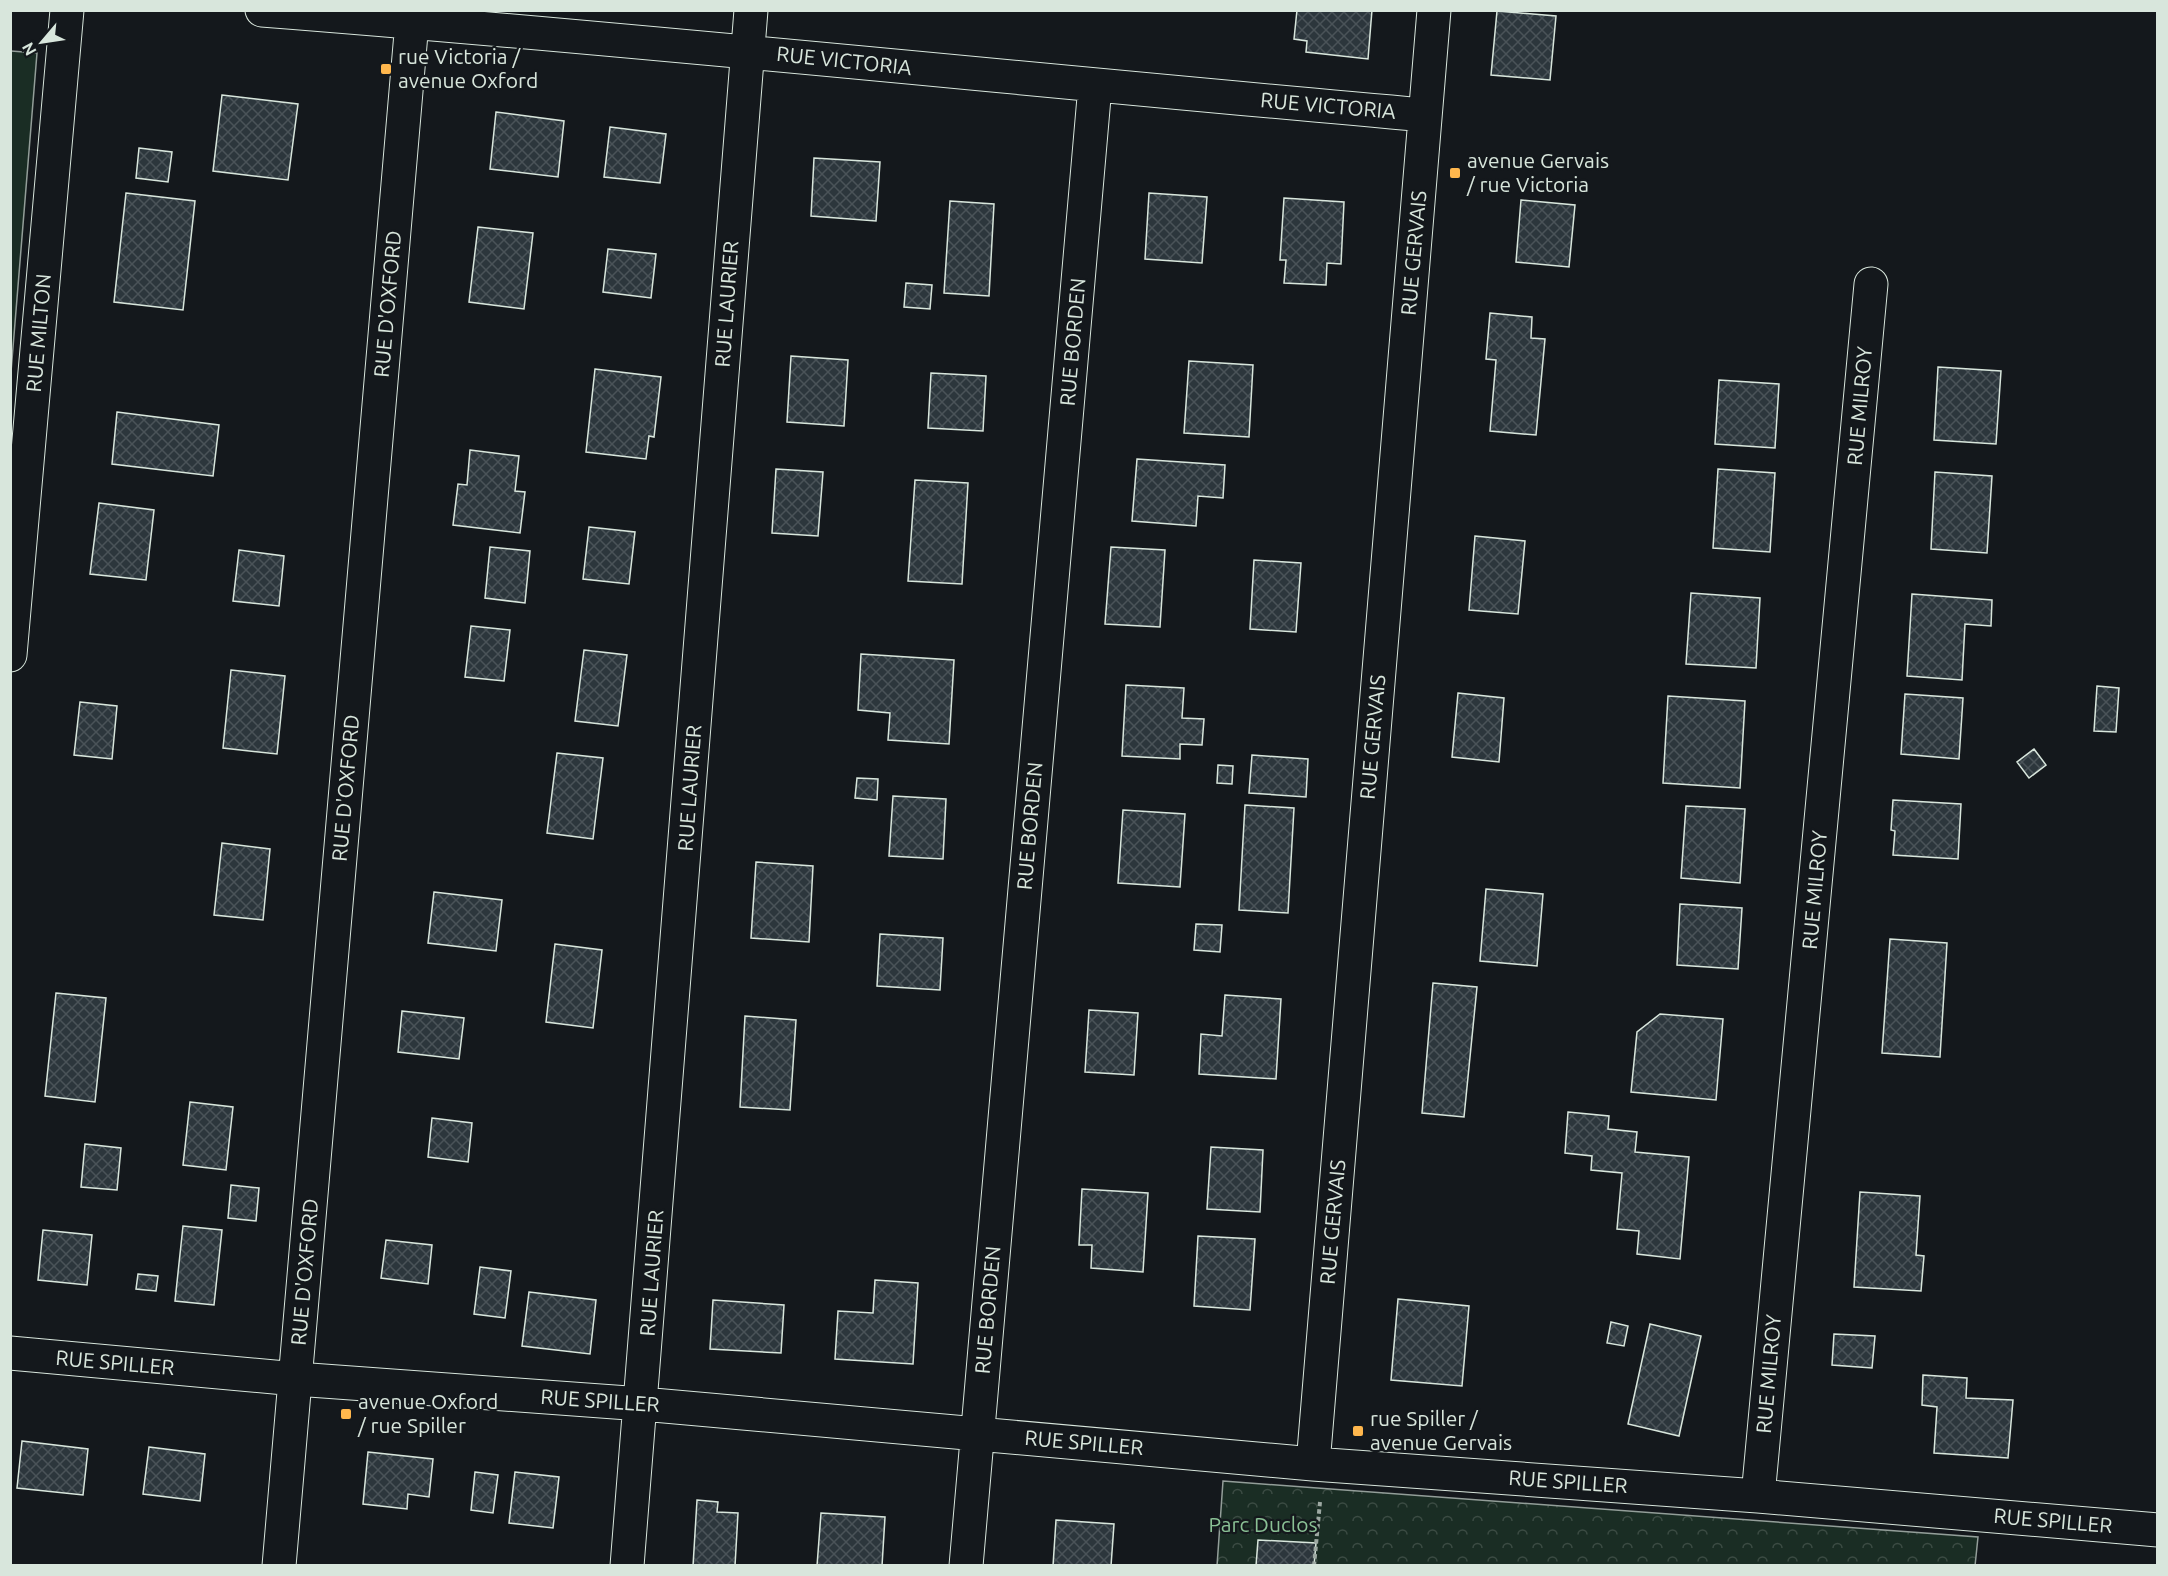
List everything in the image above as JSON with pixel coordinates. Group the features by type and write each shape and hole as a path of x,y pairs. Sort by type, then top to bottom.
{"street":[{"name":"RUE MILTON","path":"10,655 67,10"},
{"name":"RUE VICTORIA","path":"262,10 412,16 1095,86 1425,114"},
{"name":"RUE LAURIER","path":"627,1566 642,1404 751,10"},
{"name":"RUE GERVAIS","path":"1318,1465 1434,10"},
{"name":"RUE D'OXFORD","path":"279,1566 412,16"},
{"name":"RUE BORDEN","path":"966,1566 1095,86"},
{"name":"RUE MILROY","path":"1758,1496 1872,284"},
{"name":"RUE SPILLER","path":"10,1353 296,1379 642,1404 1318,1465 1758,1496 2157,1530"}],"path":[{"path":"1314,1566 1318,1465"}],"green space":[{"path":"10,51 37,53 11,372"},
{"name":"Parc Duclos","path":"1223,1481 1978,1537 1975,1566 1217,1566"}],"building":[{"path":"1297,10 1372,10 1368,59 1306,52 1307,41 1294,39"},
{"path":"1497,11 1556,16 1550,80 1491,75"},
{"path":"222,95 298,104 288,180 213,171"},
{"path":"496,112 564,121 558,177 490,169"},
{"path":"610,127 666,134 660,183 604,177"},
{"path":"139,148 172,152 168,182 136,178"},
{"path":"814,158 880,162 876,221 811,216"},
{"path":"126,193 195,201 183,310 114,302"},
{"path":"1149,193 1207,197 1202,263 1145,259"},
{"path":"1284,198 1344,202 1341,264 1327,263 1326,285 1284,283 1286,260 1280,260"},
{"path":"1521,200 1575,205 1569,267 1516,262"},
{"path":"950,201 994,204 989,296 944,293"},
{"path":"478,227 533,233 524,309 469,302"},
{"path":"608,249 656,254 651,298 603,292"},
{"path":"906,283 932,285 930,309 904,307"},
{"path":"1490,313 1532,317 1531,338 1545,339 1536,435 1490,431 1496,360 1486,359"},
{"path":"791,356 848,360 844,426 787,422"},
{"path":"1189,361 1253,365 1249,437 1184,433"},
{"path":"1938,367 2001,371 1996,444 1934,440"},
{"path":"595,369 661,377 654,437 649,436 646,459 586,452"},
{"path":"931,373 986,376 983,431 928,428"},
{"path":"1719,380 1779,384 1775,448 1715,444"},
{"path":"117,412 219,425 213,476 112,464"},
{"path":"470,450 519,456 515,491 525,492 520,533 453,525 458,484 467,485"},
{"path":"1137,459 1225,465 1223,498 1198,496 1196,526 1132,521"},
{"path":"776,469 823,472 818,536 772,533"},
{"path":"1718,469 1775,473 1770,552 1713,548"},
{"path":"1935,472 1992,476 1987,553 1931,549"},
{"path":"915,480 968,483 962,584 908,581"},
{"path":"99,503 154,510 146,580 90,574"},
{"path":"589,527 635,532 629,584 583,579"},
{"path":"1475,536 1525,541 1518,614 1469,610"},
{"path":"490,547 530,551 525,603 485,598"},
{"path":"1111,547 1165,550 1160,627 1105,624"},
{"path":"239,550 284,556 279,606 233,601"},
{"path":"1254,560 1301,563 1296,632 1250,629"},
{"path":"1691,593 1760,598 1756,668 1686,664"},
{"path":"1912,594 1992,600 1991,626 1965,624 1962,680 1907,676"},
{"path":"471,626 510,630 504,681 465,677"},
{"path":"584,650 627,655 618,726 575,721"},
{"path":"861,654 954,660 949,744 888,740 890,713 858,710"},
{"path":"231,670 285,676 277,754 223,748"},
{"path":"1126,685 1184,688 1182,718 1204,719 1202,745 1180,744 1180,759 1122,756"},
{"path":"2097,686 2119,688 2116,732 2094,731"},
{"path":"1458,693 1504,698 1499,762 1452,757"},
{"path":"1905,694 1963,698 1959,759 1901,754"},
{"path":"1668,696 1745,701 1740,788 1663,783"},
{"path":"80,702 117,706 112,759 74,755"},
{"path":"2034,749 2046,765 2029,778 2017,762"},
{"path":"557,753 603,758 593,839 547,833"},
{"path":"1252,755 1308,759 1306,797 1249,793"},
{"path":"1218,765 1233,766 1232,784 1217,783"},
{"path":"857,778 878,779 877,800 855,798"},
{"path":"893,796 946,799 943,859 889,856"},
{"path":"1893,800 1961,804 1958,859 1893,855 1895,831 1891,830"},
{"path":"1245,805 1294,808 1288,913 1239,910"},
{"path":"1686,806 1745,809 1740,883 1681,878"},
{"path":"1123,810 1185,814 1180,887 1118,883"},
{"path":"222,843 270,849 263,920 214,915"},
{"path":"756,862 813,866 809,942 751,938"},
{"path":"1486,889 1543,894 1537,966 1480,961"},
{"path":"434,892 502,900 496,951 428,943"},
{"path":"1680,904 1742,908 1738,969 1677,965"},
{"path":"1196,924 1222,925 1220,952 1194,950"},
{"path":"880,934 943,938 940,990 877,986"},
{"path":"1890,939 1947,943 1940,1057 1882,1053"},
{"path":"555,944 602,950 593,1028 546,1022"},
{"path":"1433,983 1477,987 1464,1117 1422,1113"},
{"path":"56,993 106,998 95,1102 45,1096"},
{"path":"1225,995 1281,999 1276,1079 1199,1074 1201,1034 1222,1036"},
{"path":"1089,1010 1138,1013 1134,1075 1085,1072"},
{"path":"402,1011 464,1018 459,1059 398,1052"},
{"path":"1660,1014 1723,1019 1716,1100 1631,1092 1637,1032"},
{"path":"745,1016 796,1020 790,1110 740,1107"},
{"path":"190,1102 233,1107 226,1170 183,1165"},
{"path":"1568,1112 1609,1116 1608,1129 1637,1132 1635,1152 1689,1157 1680,1259 1637,1254 1639,1231 1617,1229 1622,1173 1591,1170 1592,1156 1565,1153"},
{"path":"432,1118 472,1123 468,1162 428,1157"},
{"path":"85,1144 121,1148 117,1190 81,1187"},
{"path":"1211,1147 1263,1150 1260,1212 1207,1209"},
{"path":"231,1185 259,1188 256,1221 228,1218"},
{"path":"1082,1189 1148,1193 1143,1272 1091,1268 1092,1245 1079,1245"},
{"path":"1860,1192 1920,1196 1916,1255 1924,1256 1921,1291 1854,1287"},
{"path":"183,1226 222,1230 214,1305 175,1301"},
{"path":"43,1230 92,1235 87,1285 38,1280"},
{"path":"1198,1236 1255,1239 1250,1310 1194,1306"},
{"path":"386,1240 432,1245 428,1284 381,1278"},
{"path":"480,1267 511,1271 505,1318 474,1314"},
{"path":"138,1274 158,1276 156,1291 136,1289"},
{"path":"875,1280 918,1283 913,1364 835,1359 838,1311 873,1313"},
{"path":"529,1292 596,1300 590,1354 522,1346"},
{"path":"1398,1299 1469,1306 1462,1386 1391,1380"},
{"path":"713,1300 784,1305 781,1353 710,1349"},
{"path":"1611,1322 1628,1326 1624,1346 1607,1343"},
{"path":"1650,1324 1701,1336 1679,1436 1628,1424"},
{"path":"1834,1334 1875,1336 1872,1368 1832,1365"},
{"path":"1923,1375 1967,1378 1966,1398 2013,1400 2008,1458 1934,1453 1937,1407 1922,1405"},
{"path":"22,1441 88,1449 83,1495 17,1488"},
{"path":"149,1447 205,1454 200,1501 143,1494"},
{"path":"368,1452 433,1459 429,1497 408,1494 407,1509 363,1504"},
{"path":"475,1472 498,1475 493,1513 471,1510"},
{"path":"515,1472 559,1477 553,1528 509,1523"},
{"path":"697,1500 718,1502 717,1512 738,1513 735,1566 693,1566"},
{"path":"821,1513 885,1517 882,1566 817,1566"},
{"path":"1056,1520 1114,1524 1111,1566 1053,1566"},
{"path":"1258,1540 1316,1543 1314,1566 1256,1566"}],"place":[{"name":"rue Victoria / avenue Oxford","path":"386,69"},
{"name":"avenue Gervais / rue Victoria","path":"1455,173"},
{"name":"avenue Oxford / rue Spiller","path":"346,1414"},
{"name":"rue Spiller / avenue Gervais","path":"1358,1431"}]}
